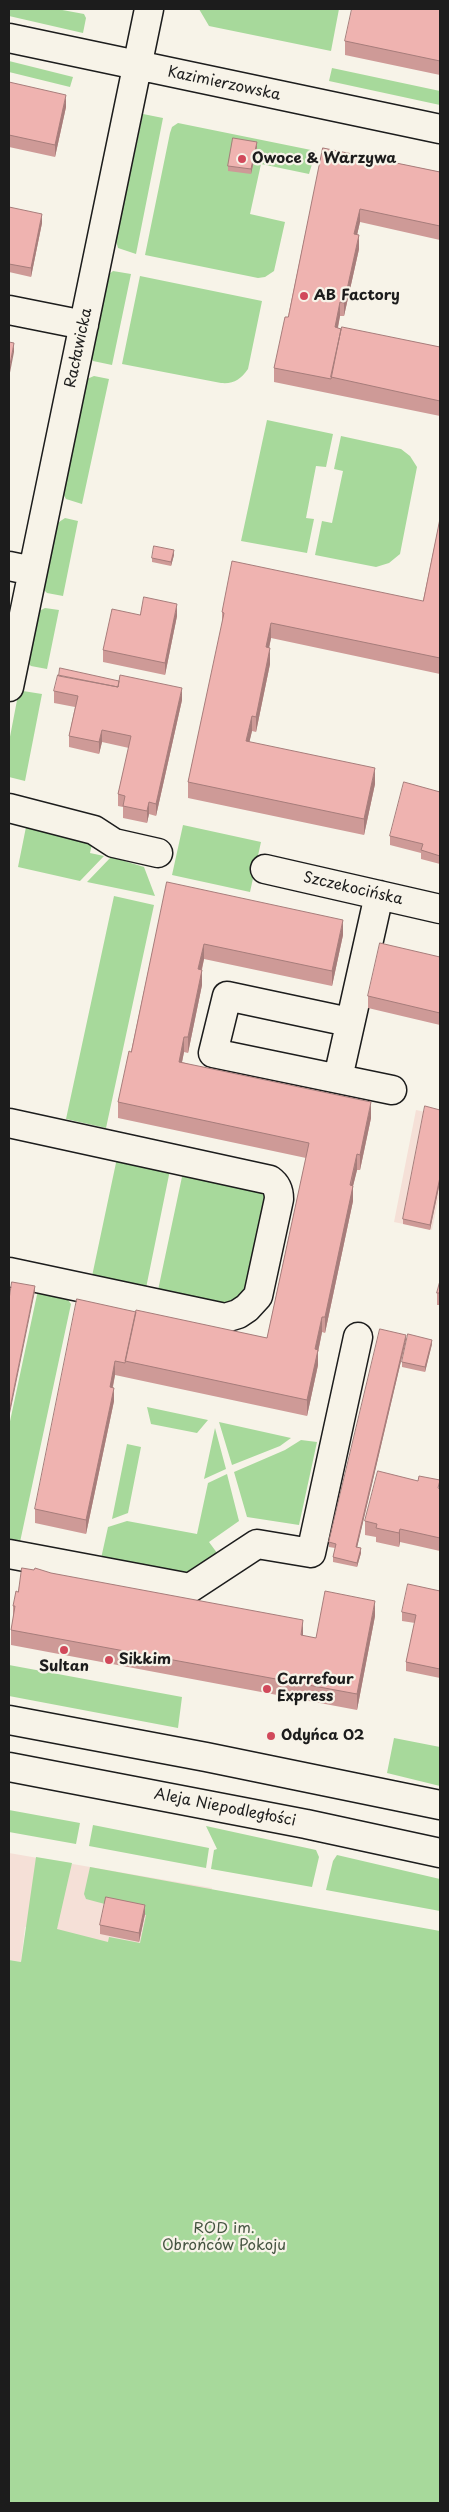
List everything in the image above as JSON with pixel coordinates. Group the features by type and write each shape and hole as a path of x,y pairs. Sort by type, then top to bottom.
{"street":[{"name":"Racławicka","path":"9,687 21,569 84,325 149,9"},
{"name":"Kazimierzowska","path":"9,38 440,129"},
{"path":"9,310 84,325"},
{"path":"9,808 94,830 114,843 158,853"},
{"name":"Szczekocińska","path":"265,869 440,909"},
{"path":"338,1078 349,1022 379,895"},
{"path":"349,1022 227,996 213,1053 392,1090"},
{"path":"9,1123 270,1180 275,1184 279,1192 279,1199 258,1296 248,1308 231,1317 188,1310 9,1272"},
{"path":"9,1554 190,1588 257,1544 311,1553 358,1338"},
{"path":"9,1720 206,1756 440,1805"},
{"name":"Aleja Niepodległości","path":"9,1767 306,1824 440,1853"}],"shaded area":[{"path":"416,1110 440,1115 440,1191 432,1230 394,1222"},
{"path":"9,1853 212,1888 190,1971 25,1927 21,1962 9,1960"}],"green space":[{"path":"9,9 57,9 84,14 86,18 83,33 9,16"},
{"path":"199,9 339,9 331,51 209,26"},
{"path":"9,61 73,77 70,87 9,72"},
{"path":"332,68 440,91 440,105 329,81"},
{"path":"143,114 163,118 136,254 118,248 116,241"},
{"path":"178,123 316,151 309,174 261,164 250,214 285,222 274,271 265,277 258,278 145,255 170,133 172,127"},
{"path":"113,271 131,274 112,365 93,361 91,356 108,275"},
{"path":"140,276 262,301 248,369 242,376 230,383 221,383 122,364"},
{"path":"94,376 109,379 82,504 66,499 62,492 85,383 87,379"},
{"path":"267,420 333,434 326,467 316,466 306,518 314,519 307,553 241,541"},
{"path":"341,436 401,449 410,456 417,467 400,554 389,563 376,567 315,555 322,521 332,523 343,471 334,469"},
{"path":"65,518 78,521 63,596 47,593 43,589 56,524"},
{"path":"45,608 59,610 47,669 31,666 28,663 37,612"},
{"path":"23,691 42,694 25,781 9,777 9,742 18,695"},
{"path":"183,825 261,842 250,892 172,875"},
{"path":"26,827 92,844 90,853 104,856 80,881 18,867"},
{"path":"111,857 144,867 155,896 87,882"},
{"path":"114,896 154,905 106,1128 66,1119"},
{"path":"117,1158 170,1170 145,1293 91,1281"},
{"path":"183,1172 260,1187 269,1195 244,1297 223,1309 157,1295"},
{"path":"38,1290 66,1297 71,1304 20,1542 9,1540 9,1426"},
{"path":"147,1407 208,1420 197,1433 151,1424"},
{"path":"219,1422 291,1438 280,1446 232,1465"},
{"path":"215,1428 226,1469 204,1479"},
{"path":"301,1440 317,1442 299,1525 247,1517 234,1472 285,1450"},
{"path":"127,1444 141,1447 128,1513 112,1519"},
{"path":"227,1474 239,1521 209,1542 220,1557 198,1569 181,1573 100,1563 108,1527 127,1521 197,1534 208,1483"},
{"path":"9,1665 182,1697 178,1728 9,1696"},
{"path":"394,1738 440,1747 440,1786 387,1773"},
{"path":"9,1810 80,1823 76,1844 9,1832"},
{"path":"93,1825 209,1848 206,1868 89,1846"},
{"path":"206,1826 316,1850 319,1857 312,1887 211,1869 214,1850 217,1849"},
{"path":"337,1855 440,1879 440,1911 326,1890 333,1861"},
{"name":"ROD im. Obrońców Pokoju","path":"36,1857 72,1863 57,1929 108,1942 109,1937 140,1943 146,1915 86,1899 84,1894 90,1867 440,1931 440,2503 9,2503 9,1960 21,1962"}],"building":[{"path":"352,9 440,9 440,61 345,41"},
{"path":"9,82 66,95 55,145 9,135"},
{"name":"Owoce & Warzywa","path":"233,138 257,142 251,169 228,166"},
{"path":"323,148 440,172 440,226 360,209 354,234 359,235 344,303 340,302 335,327 341,329 331,379 274,368 285,317 288,317"},
{"path":"9,207 42,214 31,268 9,264"},
{"path":"342,327 440,347 440,401 331,377"},
{"path":"9,342 14,343 9,370"},
{"path":"440,519 440,658 271,623 266,647 270,648 256,717 252,716 246,741 375,768 364,819 188,782 224,613 222,612 232,561 423,601"},
{"path":"154,546 174,550 171,562 152,558"},
{"path":"144,597 177,604 165,663 103,650 112,609 140,615"},
{"path":"60,668 119,681 118,687 59,676"},
{"path":"58,675 118,687 120,675 182,688 156,804 149,802 147,811 123,806 125,796 118,794 131,736 102,730 99,742 69,736 78,696 54,691"},
{"path":"404,782 440,792 440,856 421,850 423,844 390,836"},
{"path":"167,882 343,920 332,971 204,944 198,969 202,970 188,1037 184,1037 179,1062 371,1102 360,1155 357,1154 350,1185 353,1186 325,1317 322,1317 315,1349 318,1350 307,1400 125,1361 136,1310 267,1338 309,1143 118,1102 129,1051 131,1052"},
{"path":"380,943 440,957 440,1013 368,996"},
{"path":"425,1106 440,1110 440,1177 430,1225 403,1219"},
{"path":"440,1281 440,1293 437,1293"},
{"path":"12,1282 35,1286 9,1413 9,1300"},
{"path":"77,1299 136,1312 125,1363 115,1361 110,1387 114,1388 86,1520 35,1509"},
{"path":"380,1329 406,1335 356,1547 361,1548 357,1563 333,1557 336,1544 329,1542"},
{"path":"408,1334 432,1340 425,1367 402,1362"},
{"path":"378,1471 418,1481 419,1476 440,1480 438,1488 440,1489 440,1538 400,1529 399,1533 376,1528 377,1524 365,1521"},
{"path":"22,1568 34,1570 35,1568 51,1573 303,1620 301,1635 316,1638 325,1591 375,1601 357,1694 11,1630 15,1606 13,1606 16,1591 18,1592"},
{"path":"408,1584 440,1591 440,1669 406,1662 416,1615 402,1612"},
{"path":"106,1897 145,1905 139,1933 100,1925"}],"place":[{"name":"Owoce & Warzywa","path":"242,159"},
{"name":"AB Factory","path":"304,296"},
{"name":"Sultan","path":"64,1650"},
{"name":"Sikkim","path":"109,1660"},
{"name":"Carrefour Express","path":"267,1689"},
{"name":"Odyńca 02","path":"271,1736"}]}
